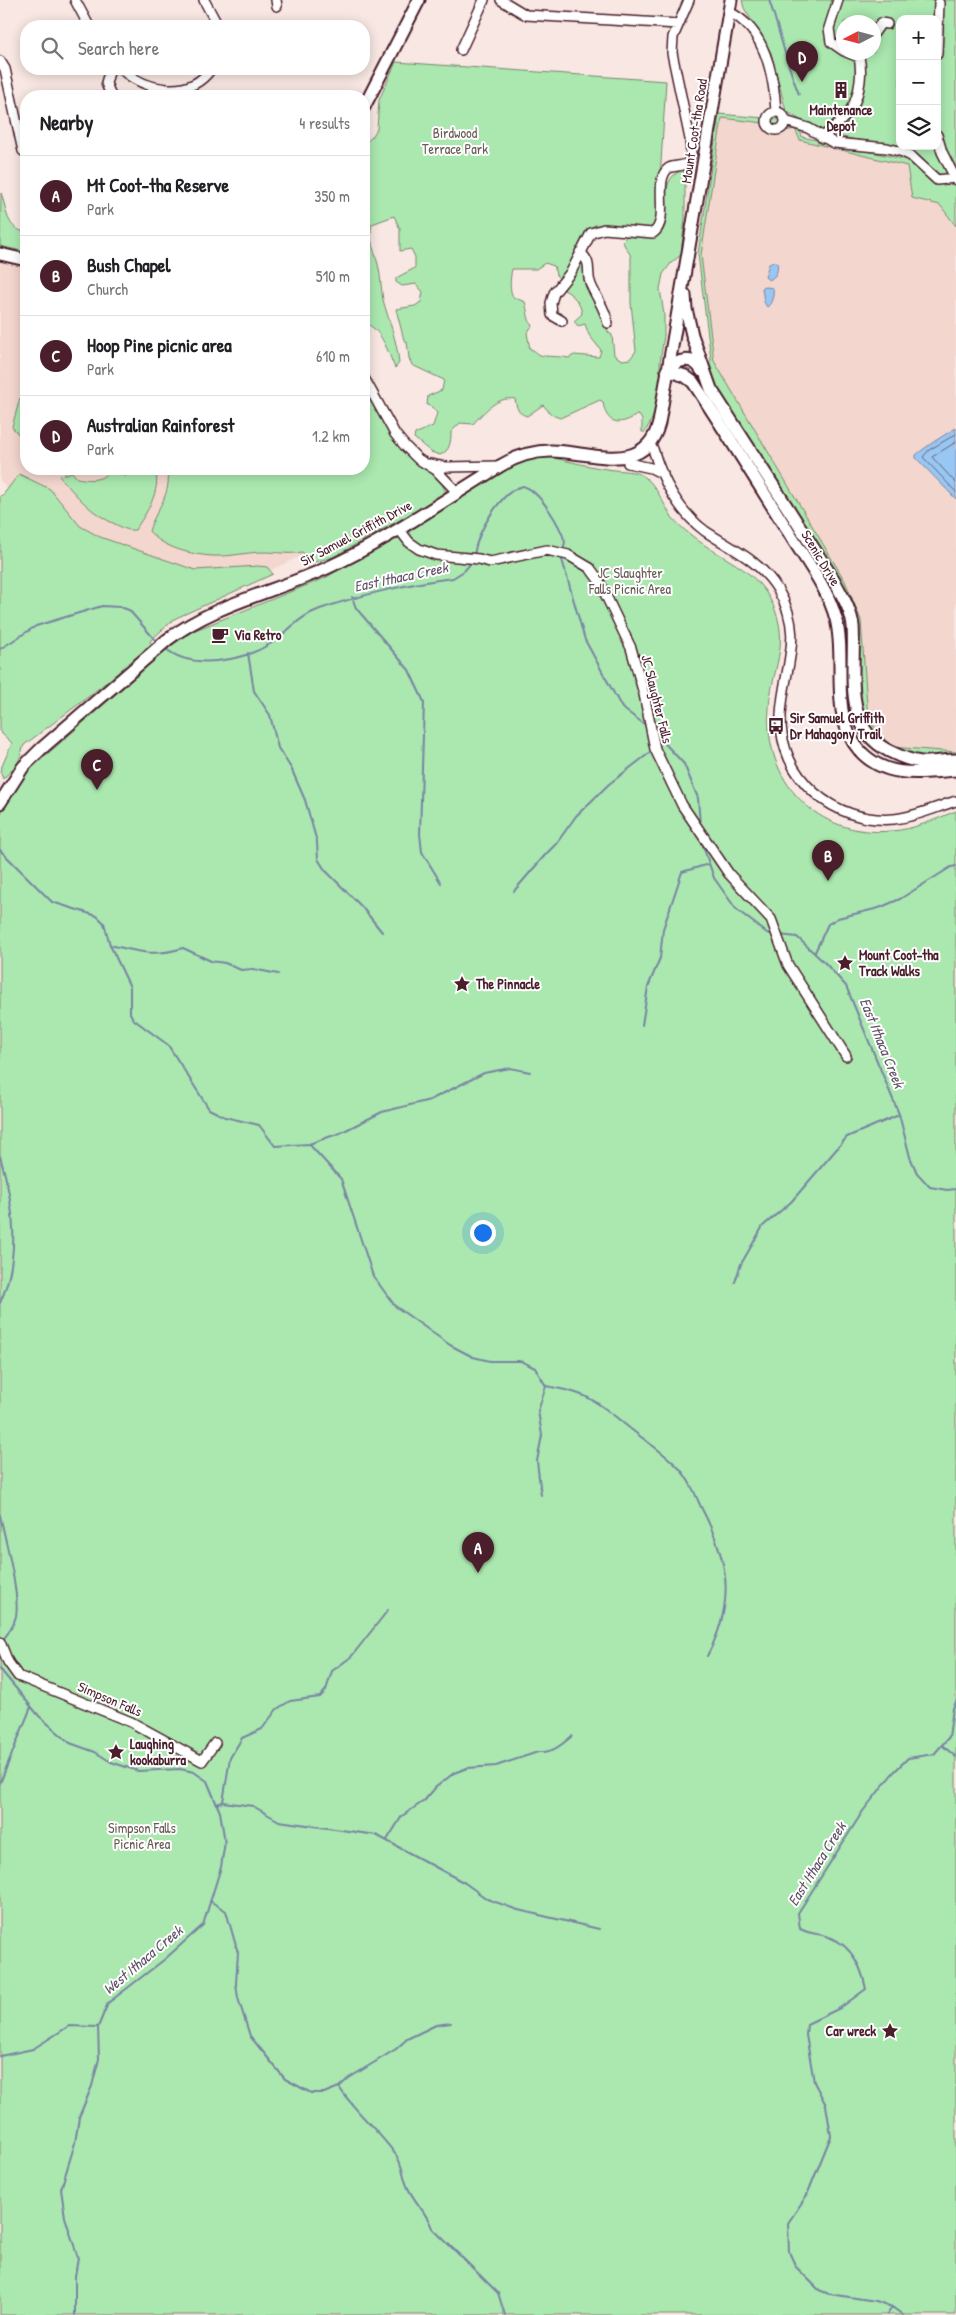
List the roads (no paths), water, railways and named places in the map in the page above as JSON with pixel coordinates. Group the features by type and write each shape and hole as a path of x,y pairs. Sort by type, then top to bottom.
{"main road":[{"path":"370,95 419,0"},
{"name":"Mount Coot-tha Road","path":"673,368 687,267 731,0"},
{"path":"0,254 20,259"},
{"name":"Mount Coot-tha Road","path":"673,368 686,290 687,267"},
{"name":"Scenic Drive","path":"686,290 688,321 707,381"},
{"name":"Scenic Drive","path":"956,760 921,762 908,760 883,748 864,729 857,714 852,680 852,625 849,610 834,580 728,418 696,363 686,360 673,368 693,382 745,461 826,594 838,631 840,685 844,716 851,737 859,749 879,766 890,770 916,773 956,770"},
{"path":"585,455 611,463 628,463 642,459 653,445 673,368"},
{"name":"Sir Samuel Griffith Drive","path":"0,803 7,789 41,749 167,640 205,616 329,567 399,529 500,466 524,455 549,450 585,455 627,457 653,445"}],"street":[{"path":"75,0 86,20"},
{"path":"204,0 215,20"},
{"path":"461,50 484,0"},
{"path":"500,0 526,15 678,24"},
{"path":"562,321 552,316 552,298 571,272 591,233 597,230 626,229 653,233 657,231 661,221 663,182 666,171 688,163 691,153 690,139 672,53 673,37 689,0"},
{"path":"836,46 831,42 829,28 838,0"},
{"path":"939,3 939,15"},
{"path":"729,12 740,17 764,51 772,74 776,112"},
{"path":"881,23 888,24"},
{"path":"822,138 855,107 862,66 861,60"},
{"path":"0,61 5,69 20,137"},
{"path":"108,75 106,82 109,90"},
{"path":"130,75 160,88 174,90"},
{"path":"190,90 207,75"},
{"path":"776,112 781,114 784,121 778,129 770,127 767,119 770,114 776,112"},
{"path":"784,121 808,128 822,138 834,143 887,148 903,152 912,156 937,180 955,179 941,145"},
{"path":"580,252 589,263 591,286 604,307 608,322"},
{"path":"370,389 395,434 405,446 438,473 457,492"},
{"path":"653,445 664,477 678,504 694,522 754,562 771,579 782,597 790,619 792,645 781,715 782,736 790,761 809,788 834,808 848,814 871,819 906,817 956,801"},
{"path":"422,461 441,467 500,466"},
{"path":"628,463 654,469 664,477"},
{"name":"JC Slaughter Falls","path":"399,529 409,542 419,549 436,555 479,559 490,562 539,551 564,554 590,568 598,579 631,648 644,694 656,752 682,805 729,874 771,919 788,966 846,1056"},
{"name":"Simpson Falls","path":"0,1642 8,1662 18,1676 131,1722 202,1761 215,1743"}],"water":[{"path":"777,263 777,271 769,280 765,277 769,264"},
{"path":"762,288 773,288 773,296 767,307 764,302"},
{"path":"956,428 956,499 916,458 916,455"}],"waterway":[{"path":"769,0 790,71 799,94"},
{"name":"East Ithaca Creek","path":"474,555 485,525 498,504 514,489 523,486 536,494 554,518 565,542 563,550"},
{"name":"East Ithaca Creek","path":"561,556 585,640 622,708 647,726"},
{"name":"East Ithaca Creek","path":"165,648 176,655 188,659 202,661 231,659 259,650 270,644 299,620 320,609 386,590 453,578 464,571 472,562"},
{"path":"352,597 356,608 409,670 424,702 420,834 422,852 441,883"},
{"name":"East Ithaca Creek","path":"0,649 36,626 102,606 120,607 129,610 157,642"},
{"path":"248,653 254,691 270,715 278,748 291,768 305,800 317,842 318,859 325,870 361,906 382,932"},
{"name":"East Ithaca Creek","path":"656,734 684,764 698,798 700,825"},
{"path":"514,891 556,844 576,816 609,784 652,751"},
{"name":"East Ithaca Creek","path":"701,840 714,878 736,909 767,933 772,934"},
{"path":"0,850 52,902 97,916 104,923 110,945 130,987 130,1013 133,1019 168,1045 209,1109 225,1117 259,1125 275,1146 309,1144 341,1179 373,1276 395,1306 450,1345 473,1357 490,1361 521,1361 535,1368 546,1386 562,1389 592,1400 661,1452 681,1470 710,1524 722,1561 725,1579 725,1598 722,1616 707,1656"},
{"path":"642,1025 648,987 660,958 663,929 682,872 709,864"},
{"path":"815,952 828,924 838,918 879,908 900,899 951,867 956,866"},
{"name":"East Ithaca Creek","path":"780,935 797,937 846,986 899,1114 910,1157 917,1173 930,1187 947,1190 956,1189"},
{"path":"110,945 155,953 183,948 211,961 225,963 241,970 253,969 278,974"},
{"path":"309,1144 340,1133 382,1112 430,1100 484,1073 510,1068 530,1072"},
{"path":"735,1282 741,1264 763,1226 791,1202 847,1137 899,1115"},
{"name":"West Ithaca Creek","path":"0,1156 9,1193 13,1230 11,1267 0,1303"},
{"path":"541,1495 537,1461 542,1435 538,1411 546,1386"},
{"name":"West Ithaca Creek","path":"0,1515 14,1581 17,1606 14,1622 3,1640"},
{"path":"223,1802 230,1758 242,1738 262,1729 277,1709 290,1701 320,1697 326,1690 332,1671 351,1657 388,1610"},
{"name":"West Ithaca Creek","path":"0,1669 39,1716 70,1743 95,1752 111,1762 138,1771 180,1769 194,1772 207,1781 220,1812 225,1842 221,1867 203,1925 165,1959 108,2003 98,2027 99,2059 92,2086 79,2117 75,2143 61,2189 65,2217 78,2258 75,2276 75,2315"},
{"name":"East Ithaca Creek","path":"903,2315 892,2307 876,2301 829,2294 819,2290 796,2267 789,2252 788,2223 807,2195 831,2136 826,2105 814,2082 806,2035 807,2024 840,2008 866,1989 861,1971 847,1948 832,1938 800,1929 798,1913 863,1811 893,1773 908,1758 934,1754 949,1737 953,1708 956,1702"},
{"path":"0,1783 31,1707"},
{"path":"387,1840 402,1816 424,1801 436,1787 454,1773 467,1768 496,1766 538,1752 548,1751 556,1748 572,1736"},
{"path":"943,1746 956,1757"},
{"path":"217,1804 223,1802 253,1806 279,1821 376,1835 465,1883 487,1899 518,1910 599,1929"},
{"path":"210,1901 226,1911 238,1953 236,1983 238,1998 250,2036 285,2079 311,2093 324,2093 339,2087 349,2078 396,2049 407,2039 436,2025 451,2023"},
{"path":"0,2056 33,2049 69,2026 98,2027"},
{"path":"339,2087 352,2105 396,2155 408,2188 432,2228 498,2293 505,2315"},
{"path":"887,2315 892,2307"}],"place":[{"name":"Australian Rainforest","path":"802,82"},
{"name":"Maintenance Depot","path":"841,90"},
{"name":"Via Retro","path":"220,635"},
{"name":"Sir Samuel Griffith Dr Mahagony Trail","path":"776,726"},
{"name":"Hoop Pine picnic area","path":"97,790"},
{"name":"Bush Chapel","path":"828,881"},
{"name":"Mount Coot-tha Track Walks","path":"845,963"},
{"name":"The Pinnacle","path":"462,984"},
{"name":"Mt Coot-tha Reserve","path":"478,1573"},
{"name":"Laughing kookaburra","path":"116,1752"},
{"name":"Car wreck","path":"890,2031"}],"park label":[{"name":"Birdwood Terrace Park","path":"455,142"},
{"name":"JC Slaughter Falls Picnic Area","path":"630,582"},
{"name":"Simpson Falls Picnic Area","path":"142,1836"}]}
